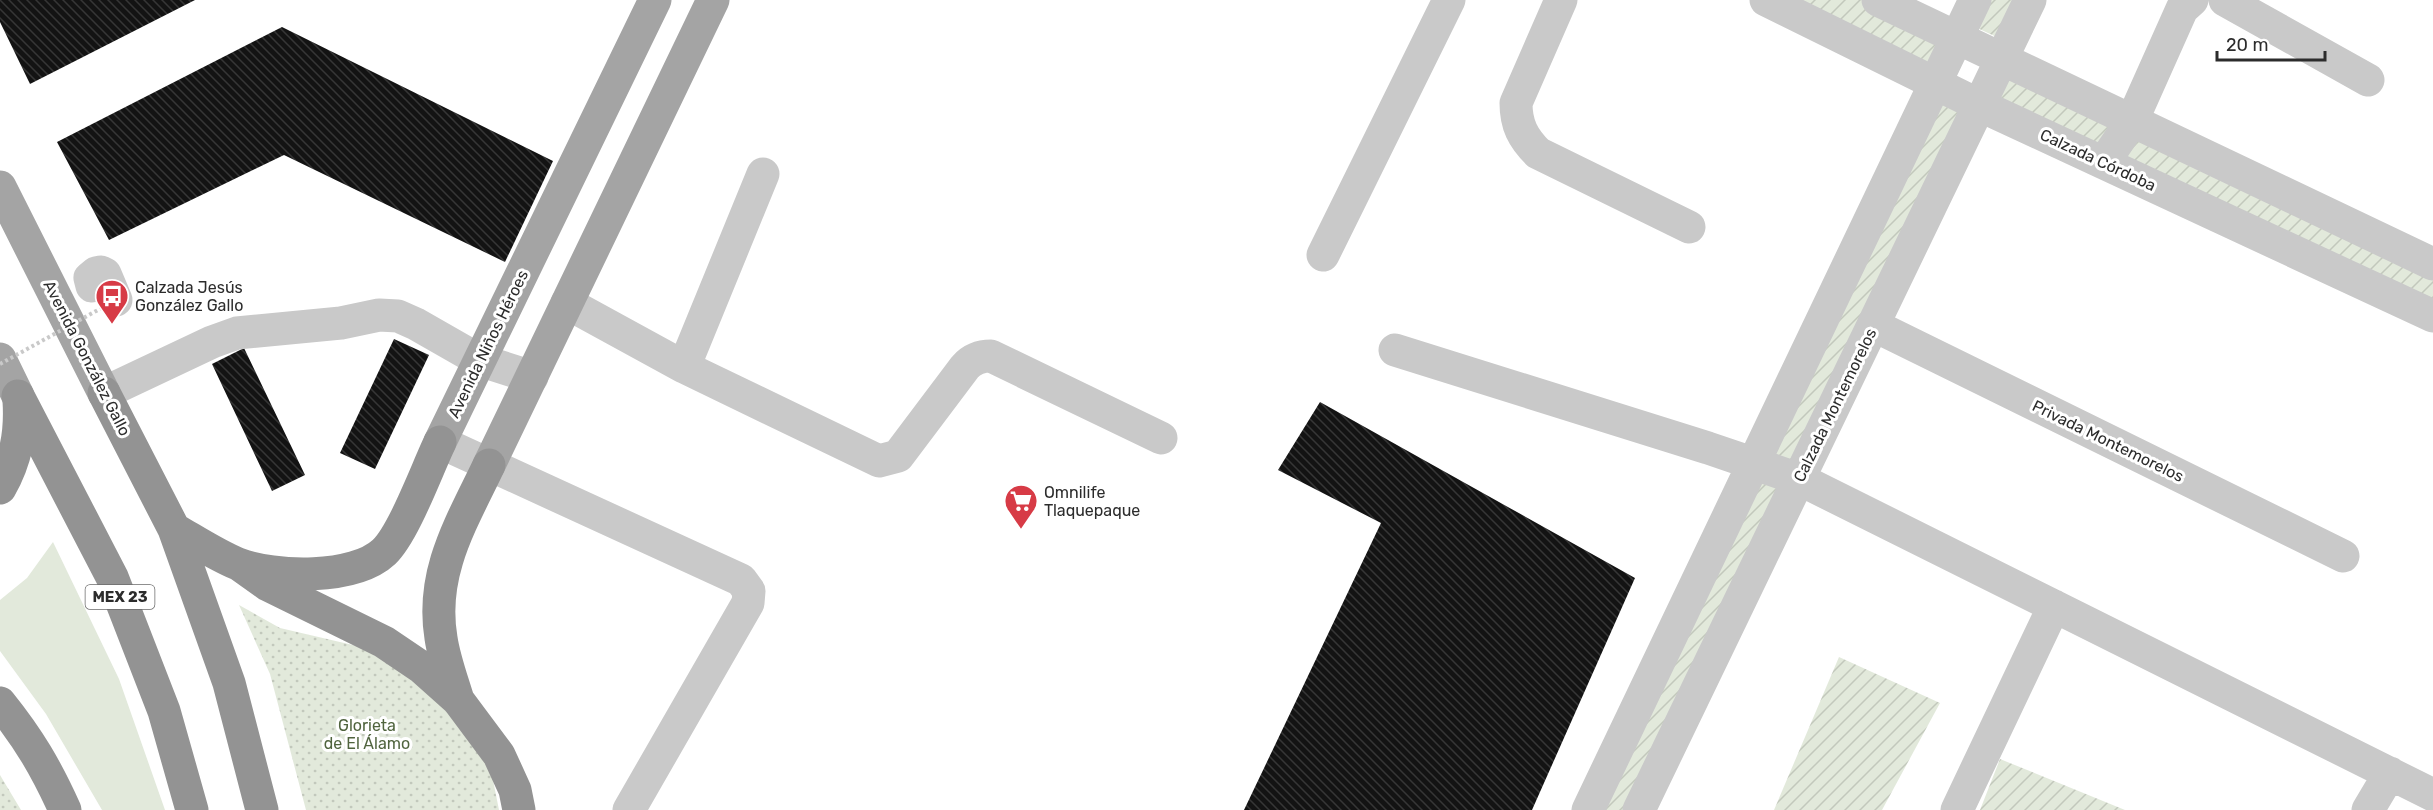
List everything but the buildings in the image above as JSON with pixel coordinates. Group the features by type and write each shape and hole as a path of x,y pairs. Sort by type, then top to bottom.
{"highway":[{"name":"Avenida González Gallo","path":"104,393 174,529"},
{"path":"0,488 11,466 18,443 20,420 18,396"},
{"name":"MEX 23","path":"18,396 112,577 164,711 192,810"},
{"name":"Avenida Niños Héroes","path":"240,565 289,573 322,574 355,568 370,562 393,542 440,442"},
{"name":"Avenida Niños Héroes","path":"458,700 441,638 438,608 441,579 449,550 489,465"},
{"path":"174,529 229,683 262,810"},
{"name":"Avenida Niños Héroes","path":"174,529 240,565 268,585 384,642 421,666 458,700 499,756 515,790 519,810"},
{"path":"0,702 32,745 47,770 65,810"}],"main road":[{"name":"Avenida Niños Héroes","path":"440,442 655,0"},
{"name":"Avenida Niños Héroes","path":"489,465 713,0"},
{"name":"Avenida González Gallo","path":"0,187 104,393"},
{"name":"MEX 23","path":"0,359 18,396"}],"street":[{"path":"1323,255 1449,0"},
{"path":"1561,0 1516,104 1516,117 1520,131 1538,153 1689,226"},
{"name":"Calzada Córdoba","path":"1766,0 1979,105 2433,316"},
{"path":"1878,0 2132,121 2431,258"},
{"path":"1640,808 1594,797 1975,0"},
{"name":"Calzada Montemorelos","path":"1640,808 2030,0"},
{"path":"2104,162 2132,121 2182,9 2192,0"},
{"path":"2225,0 2368,80"},
{"path":"684,367 763,174"},
{"path":"567,303 684,367 879,461 898,456 965,367 983,356 991,356 1161,438"},
{"path":"104,393 212,342 237,333 341,323 379,315 398,316 479,360 532,376"},
{"name":"Privada Montemorelos","path":"1873,325 2343,556"},
{"path":"1395,350 1799,479 2433,795"},
{"path":"440,442 741,580 748,591 748,603 629,810"},
{"path":"1957,810 2054,606"},
{"path":"1672,632 1716,651"},
{"path":"2368,810 2390,773"}],"path":[{"path":"0,364 104,293"}],"green space":[{"path":"1770,0 1878,0 1957,38 1936,83 1979,105 1629,810 1586,810 1935,83"},
{"path":"1985,0 2022,0 2003,40 1973,26"},
{"path":"2001,59 2433,268 2433,312 1979,105"},
{"path":"53,542 119,679 165,810 102,810 46,714 0,651 0,600 27,578"},
{"name":"Glorieta de El Álamo","path":"239,605 280,628 357,646 423,680 490,765 499,810 306,810 270,674"},
{"path":"1839,657 1940,703 1882,810 1774,810"},
{"path":"2000,759 2125,810 1980,810"},
{"path":"0,775 21,810 0,810"}],"place":[{"name":"Calzada Jesús González Gallo","path":"112,325"},
{"name":"Omnilife Tlaquepaque","path":"1021,530"}]}
